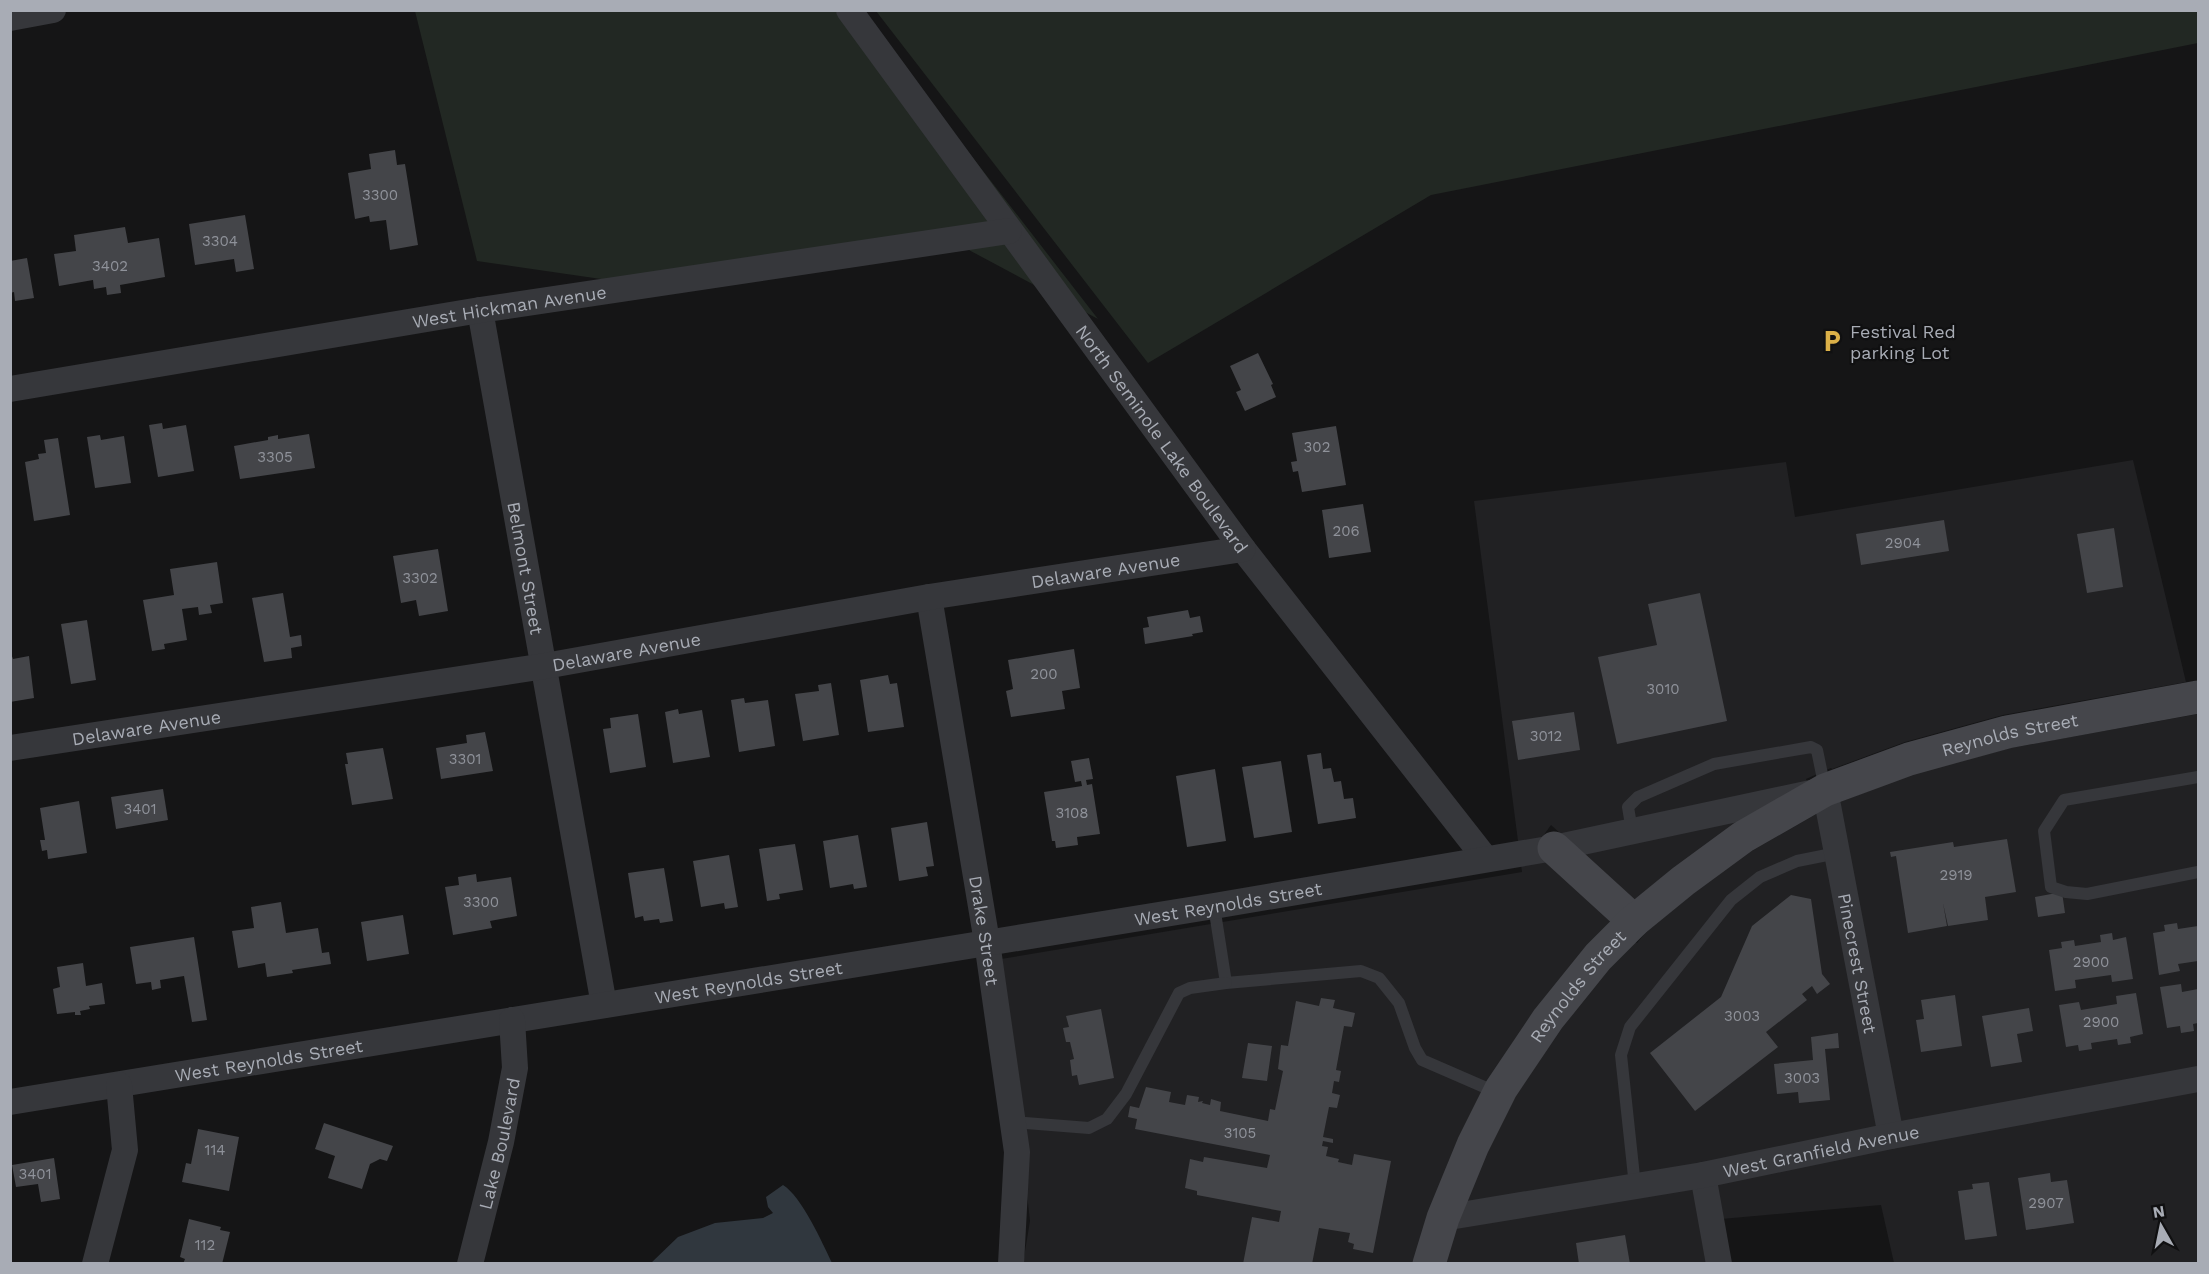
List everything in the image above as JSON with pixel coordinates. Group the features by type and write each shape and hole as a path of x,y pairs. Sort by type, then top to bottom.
{"main road":[{"name":"Reynolds Street","path":"1429,1263 1443,1218 1473,1144 1499,1093 1548,1018 1598,957 1634,921 1683,881 1743,837 1825,790 1909,759 2007,732 2199,697"},
{"path":"1554,848 1634,921"}],"street":[{"path":"10,18 53,10"},
{"name":"North Seminole Lake Boulevard","path":"849,10 1243,549 1485,858"},
{"name":"West Hickman Avenue","path":"10,389 480,310 1009,231"},
{"name":"Belmont Street","path":"480,310 604,1005"},
{"name":"Delaware Avenue","path":"10,748 545,666 929,597 1243,549"},
{"name":"Drake Street","path":"929,597 987,942 1017,1152 1011,1263"},
{"name":"Reynolds Street","path":"1485,858 1554,848 1825,790"},
{"name":"Pinecrest Street","path":"1825,790 1891,1136"},
{"name":"West Reynolds Street","path":"10,1102 1214,906 1485,858"},
{"name":"Lake Boulevard","path":"470,1263 501,1143 514,1068 512,1020"},
{"name":"West Granfield Avenue","path":"1443,1218 1704,1175 1891,1136 2199,1079"},
{"path":"95,1263 125,1150 119,1085"},
{"path":"1704,1175 1719,1263"}],"lane":[{"path":"1632,831 1628,807 1638,797 1714,764 1811,747 1817,750 1825,790"},
{"path":"2199,777 2064,800 2044,831 2051,887 2066,892 2087,894 2199,872"},
{"path":"1635,1186 1621,1055 1630,1027 1731,900 1760,877 1797,861 1837,853"},
{"path":"1214,906 1226,983"},
{"path":"1013,1122 1089,1128 1107,1119 1126,1094 1179,993 1190,988 1361,971 1379,978 1398,1003 1422,1060 1499,1093"}],"shaded area":[{"path":"2198,10 2198,43 1431,195 1148,363 876,11"},
{"path":"415,11 859,11 1098,319 967,249 656,287 477,261"},
{"path":"2133,460 2186,682 2003,715 1905,742 1831,768 1806,779 1807,782 1634,900 1551,825 1533,850 1611,921 1413,1263 1023,1263 1030,1221 1001,959 1522,872 1474,501 1786,462 1795,517"},
{"path":"2198,714 2198,1263 1894,1263 1881,1205 1710,1220 1723,1263 1445,1264 1456,1225 1486,1153 1514,1099 1559,1030 1609,968 1645,933 1691,895 1750,852 1832,805 1913,774 2010,748"},
{"path":"783,1185 804,1209 832,1263 651,1263 678,1237 715,1223 763,1218 773,1213 768,1207 766,1197"}],"building":[{"path":"395,150 397,165 405,164 418,245 390,250 386,220 370,222 369,216 355,219 348,173 371,169 369,154"},
{"path":"245,215 254,269 236,272 234,259 195,265 189,224"},
{"path":"125,227 128,243 159,238 165,277 120,285 121,293 107,295 106,287 94,289 93,280 59,286 54,254 76,251 74,235"},
{"path":"27,258 34,298 15,301 14,292 10,293 10,261"},
{"path":"1258,353 1273,384 1271,385 1276,397 1245,411 1236,392 1241,390 1230,366"},
{"path":"162,423 163,429 186,425 194,471 158,477 149,425"},
{"path":"1336,426 1346,485 1302,492 1298,471 1293,472 1291,462 1297,461 1292,433"},
{"path":"309,434 315,468 240,479 234,446 268,440 268,437 278,435 278,439"},
{"path":"100,435 101,440 124,436 131,483 95,488 87,437"},
{"path":"58,438 70,515 34,521 25,462 39,459 38,454 46,453 44,440"},
{"path":"1363,504 1371,552 1329,558 1322,510"},
{"path":"1944,520 1949,551 1861,565 1856,534"},
{"path":"2114,528 2123,587 2087,593 2077,534"},
{"path":"438,549 448,611 419,616 416,600 401,603 393,556"},
{"path":"217,562 223,603 210,605 212,613 199,615 198,607 182,609 187,640 164,644 165,649 152,651 143,600 174,595 170,569"},
{"path":"283,593 290,637 301,635 302,646 291,648 292,658 264,662 252,598"},
{"path":"1700,593 1727,721 1617,744 1598,657 1657,645 1648,604"},
{"path":"1188,610 1190,618 1200,616 1203,632 1192,634 1193,636 1145,644 1143,628 1149,627 1147,617"},
{"path":"87,620 96,680 71,684 61,624"},
{"path":"1074,649 1080,688 1062,691 1065,709 1011,717 1006,691 1013,689 1008,660"},
{"path":"10,651 13,659 29,656 34,698 10,702"},
{"path":"888,675 890,684 897,683 904,727 868,732 860,680"},
{"path":"831,683 839,735 803,741 795,694 819,691 818,685"},
{"path":"744,698 745,703 768,700 775,746 739,752 731,700"},
{"path":"678,709 679,714 702,710 710,757 673,763 665,712"},
{"path":"1574,712 1580,750 1518,760 1512,721"},
{"path":"638,714 646,767 610,773 603,729 611,728 610,718"},
{"path":"485,732 493,771 441,779 436,748 467,743 466,735"},
{"path":"383,748 393,799 352,805 345,764 348,764 346,753"},
{"path":"1321,753 1323,769 1331,768 1334,782 1341,781 1344,799 1353,798 1356,818 1318,824 1307,755"},
{"path":"1089,758 1093,779 1086,780 1087,785 1092,784 1100,834 1077,837 1078,845 1056,848 1055,841 1052,841 1044,792 1082,786 1081,781 1075,782 1071,761"},
{"path":"1281,761 1292,832 1254,838 1242,767"},
{"path":"1215,769 1226,841 1187,847 1176,776"},
{"path":"163,789 168,820 116,829 111,797"},
{"path":"79,801 87,853 48,859 47,850 42,851 40,840 45,840 40,808"},
{"path":"927,822 934,866 926,867 928,876 899,881 891,828"},
{"path":"858,835 867,887 854,889 853,884 830,888 823,841"},
{"path":"2007,839 2016,892 1985,897 1988,920 1948,926 1943,903 1947,926 1908,933 1896,856 1891,857 1890,852 1953,842 1954,847"},
{"path":"795,844 803,890 779,894 780,899 767,901 759,849"},
{"path":"729,855 738,907 725,909 724,903 701,907 693,861"},
{"path":"664,868 673,921 660,923 659,919 644,921 643,916 635,918 628,873"},
{"path":"476,874 477,882 511,877 517,916 490,921 492,928 453,935 445,887 459,885 458,877"},
{"path":"2062,892 2065,913 2038,917 2035,897"},
{"path":"1791,895 1811,899 1822,974 1830,984 1817,994 1812,986 1802,994 1807,1000 1766,1032 1778,1047 1695,1111 1650,1053 1721,997 1752,926"},
{"path":"281,902 286,933 318,928 322,953 329,952 331,964 292,970 293,973 267,977 265,963 238,968 232,931 254,928 251,907"},
{"path":"403,915 409,954 367,961 361,922"},
{"path":"2177,923 2178,929 2198,926 2198,961 2178,964 2180,971 2159,975 2153,933 2165,931 2164,925"},
{"path":"2112,933 2113,940 2126,937 2133,979 2112,982 2111,975 2075,980 2076,988 2055,991 2049,950 2062,948 2061,942 2074,940 2075,946 2101,942 2100,935"},
{"path":"194,937 207,1020 192,1022 184,976 160,980 161,988 152,990 151,982 136,984 130,947"},
{"path":"83,963 86,986 102,983 105,1004 89,1006 90,1009 80,1011 81,1015 75,1015 75,1012 57,1014 53,989 60,987 57,967"},
{"path":"2181,984 2182,992 2198,989 2198,1023 2193,1024 2194,1031 2181,1033 2180,1026 2167,1028 2160,987"},
{"path":"2136,993 2143,1034 2130,1037 2131,1043 2118,1045 2117,1039 2091,1043 2092,1049 2079,1051 2078,1045 2066,1047 2059,1005 2079,1002 2081,1010 2117,1004 2116,996"},
{"path":"1955,995 1962,1046 1921,1052 1916,1020 1924,1019 1921,1000"},
{"path":"1321,998 1335,1000 1333,1008 1355,1013 1352,1027 1344,1026 1336,1070 1341,1071 1339,1082 1334,1081 1332,1093 1340,1095 1337,1108 1329,1107 1323,1137 1333,1139 1333,1143 1323,1141 1322,1146 1328,1147 1326,1156 1352,1165 1354,1154 1391,1161 1373,1253 1353,1249 1354,1244 1348,1242 1350,1233 1319,1228 1312,1264 1243,1264 1252,1217 1279,1222 1281,1211 1197,1195 1197,1191 1185,1188 1190,1159 1203,1162 1204,1157 1267,1168 1270,1155 1135,1129 1137,1119 1128,1117 1130,1106 1139,1108 1146,1087 1171,1092 1169,1102 1185,1105 1187,1095 1199,1097 1198,1102 1203,1101 1202,1103 1210,1105 1211,1099 1221,1102 1220,1111 1268,1121 1270,1109 1275,1110 1283,1071 1278,1069 1281,1045 1288,1046 1296,1001 1319,1006"},
{"path":"2029,1008 2033,1031 2017,1034 2022,1062 1991,1067 1982,1016"},
{"path":"1101,1009 1114,1078 1079,1085 1077,1075 1072,1076 1070,1060 1074,1059 1070,1042 1066,1042 1063,1028 1069,1027 1066,1016"},
{"path":"1838,1033 1839,1048 1825,1049 1830,1100 1799,1103 1798,1092 1777,1094 1774,1064 1813,1060 1811,1037"},
{"path":"1248,1043 1272,1046 1267,1081 1242,1078"},
{"path":"324,1123 393,1146 387,1161 380,1159 370,1164 362,1189 328,1178 335,1156 315,1149"},
{"path":"198,1129 239,1137 229,1191 182,1182 186,1163 191,1164"},
{"path":"54,1158 60,1199 41,1202 38,1184 16,1187 12,1165"},
{"path":"2050,1173 2051,1182 2067,1180 2074,1223 2026,1230 2018,1178"},
{"path":"1989,1182 1997,1236 1965,1240 1958,1191 1973,1189 1972,1184"},
{"path":"189,1219 221,1227 220,1230 230,1232 222,1264 183,1264 185,1259 180,1257"},
{"path":"1625,1235 1630,1264 1579,1264 1576,1243"}],"place":[{"name":"Festival Red parking Lot","path":"1832,341"}]}
